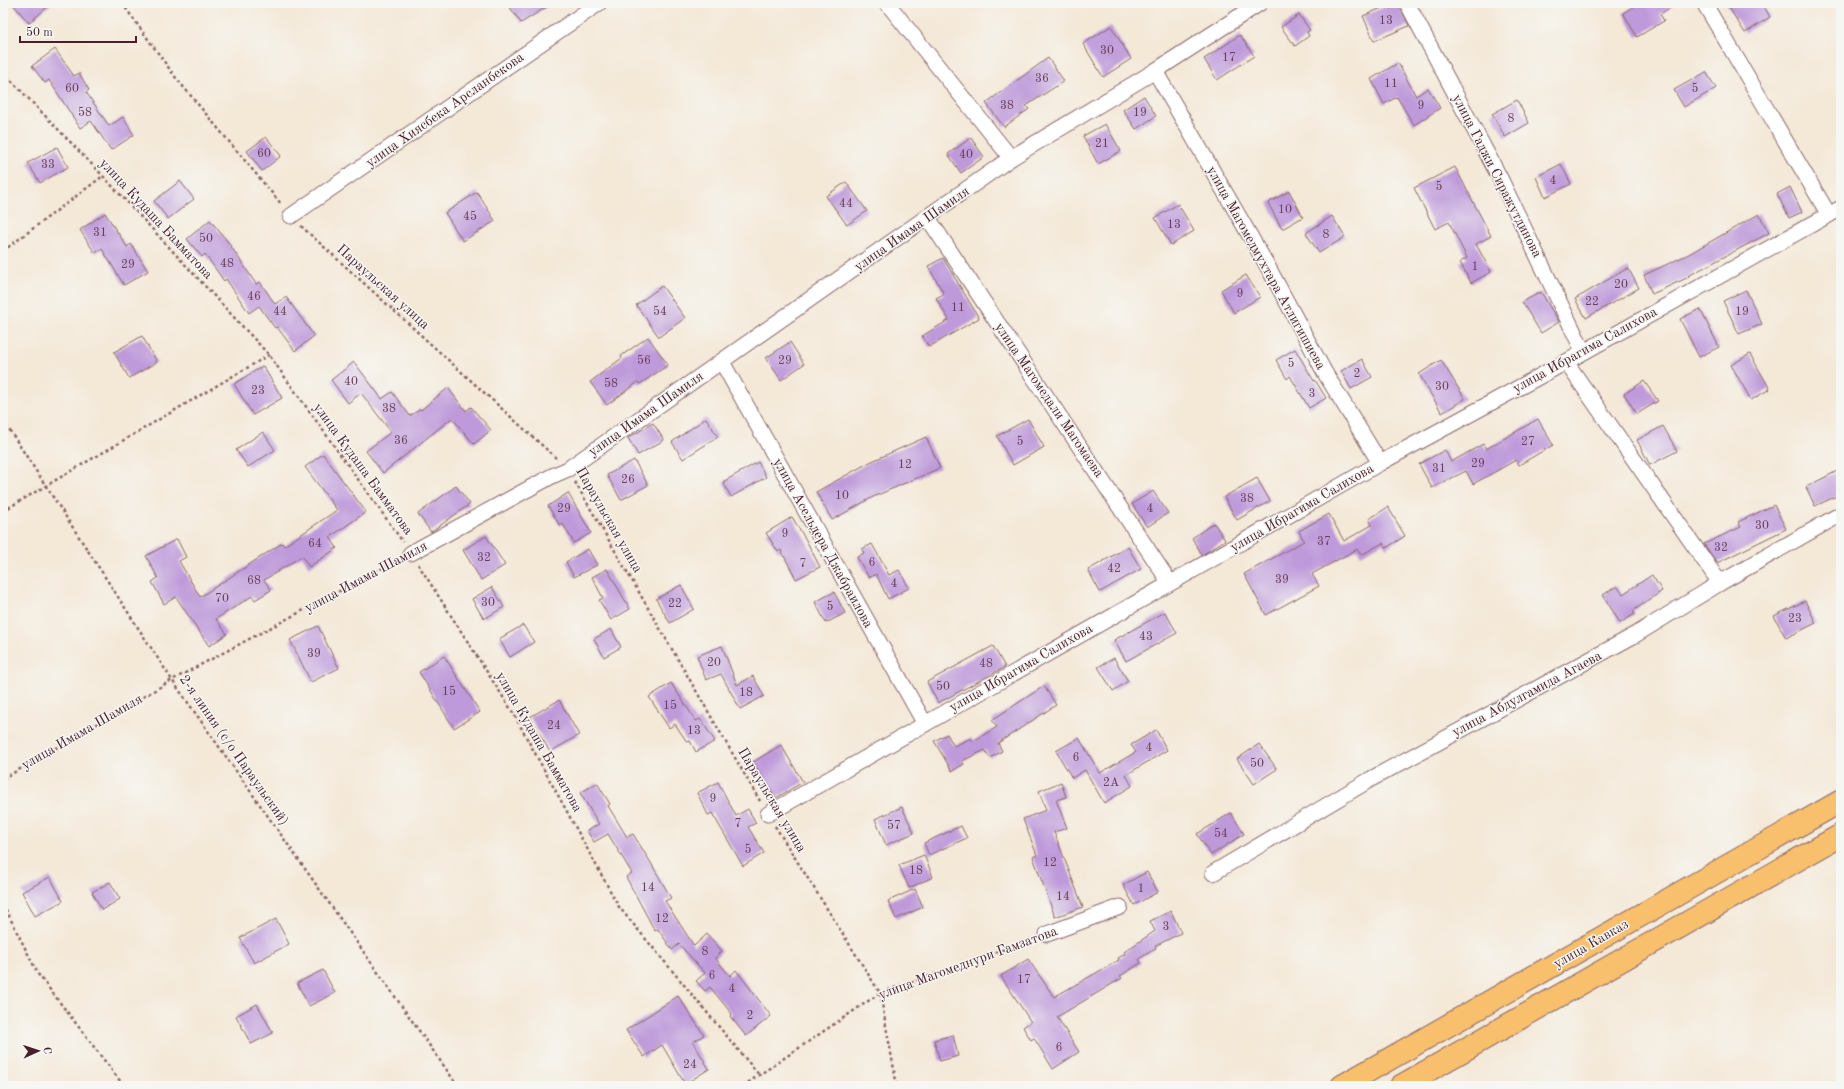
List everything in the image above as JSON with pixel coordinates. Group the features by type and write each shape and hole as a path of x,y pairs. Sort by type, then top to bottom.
{"highway":[{"name":"улица Кавказ","path":"1342,1086 1841,802"},
{"name":"улица Кавказ","path":"1401,1086 1841,835"}],"street":[{"name":"улица Хиясбека Арсланбекова","path":"291,216 599,3"},
{"path":"887,3 1011,158"},
{"name":"улица Имама Шамиля","path":"411,553 552,476 568,469 928,218 1011,158 1155,71 1260,3"},
{"name":"улица Гаджи Сиражутдинова","path":"1407,3 1500,178 1583,351"},
{"path":"1704,3 1835,212"},
{"name":"улица Магомедмухтара Атлигишиева","path":"1155,71 1268,267 1325,372 1380,463"},
{"name":"улица Ибрагима Салихова","path":"768,814 1380,463 1566,362 1583,351 1835,212"},
{"name":"улица Магомедали Магомаева","path":"928,218 1170,583"},
{"name":"улица Асельдера Джабраилова","path":"722,362 925,724"},
{"path":"1566,362 1720,583"},
{"name":"улица Абдулгамида Агаева","path":"1214,873 1371,779 1635,635 1720,583 1841,514"},
{"name":"улица Магомеднури Гамзатова","path":"1047,934 1120,907"}],"path":[{"name":"Параульская улица","path":"122,3 176,78 291,216 568,469 768,814 880,993 897,1086"},
{"name":"улица Кудаша Бамматова","path":"3,72 103,176 269,355 411,553 512,711 619,907 760,1076"},
{"path":"3,251 103,176"},
{"path":"3,511 269,355"},
{"name":"2-я линия (с/о Параульский)","path":"3,420 172,680 458,1086"},
{"name":"улица Имама Шамиля","path":"3,778 172,680 411,553"},
{"path":"3,904 38,974 124,1086"},
{"name":"улица Магомеднури Гамзатова","path":"743,1086 760,1076 880,993 1047,934"}],"building":[{"path":"12,3 52,3 29,23"},
{"path":"507,3 553,3 521,23"},
{"path":"1393,3 1398,3 1409,26 1374,41 1363,16"},
{"path":"1639,3 1678,3 1660,14 1664,21 1637,37 1623,13"},
{"path":"1726,3 1762,3 1770,17 1745,33"},
{"path":"1299,15 1310,30 1307,32 1309,36 1295,46 1281,27"},
{"path":"1111,26 1131,59 1103,77 1083,44"},
{"path":"1240,35 1254,56 1217,80 1204,59"},
{"path":"55,49 74,76 79,73 89,90 86,92 109,126 123,117 134,135 111,150 91,121 80,128 49,80 45,83 32,66"},
{"path":"1048,58 1064,81 1026,106 1029,109 1004,127 986,103"},
{"path":"1398,63 1416,96 1428,88 1440,108 1414,125 1397,97 1384,104 1371,79"},
{"path":"1706,72 1716,88 1684,107 1674,90"},
{"path":"1144,96 1156,116 1136,129 1123,110"},
{"path":"1517,100 1529,123 1505,137 1492,114"},
{"path":"1105,124 1121,151 1098,164 1083,136"},
{"path":"266,137 281,156 262,171 247,151"},
{"path":"971,138 984,157 961,173 948,154"},
{"path":"57,147 68,167 40,183 28,163"},
{"path":"1561,164 1571,184 1545,197 1536,177"},
{"path":"1455,167 1491,236 1476,244 1491,272 1471,283 1460,262 1467,258 1449,222 1435,229 1414,188"},
{"path":"180,181 194,199 168,219 154,201"},
{"path":"846,182 867,211 847,225 826,196"},
{"path":"1790,187 1802,212 1789,218 1777,194"},
{"path":"1289,191 1303,217 1282,229 1268,203"},
{"path":"477,192 495,221 463,241 445,213"},
{"path":"1178,204 1194,231 1171,245 1155,218"},
{"path":"105,213 127,247 131,244 148,271 124,285 102,249 95,253 80,230"},
{"path":"1759,214 1769,233 1688,276 1689,277 1652,294 1644,275 1687,255"},
{"path":"1332,216 1345,237 1319,253 1306,233"},
{"path":"210,220 228,242 256,284 260,282 275,304 286,297 314,336 295,351 277,327 275,328 259,306 249,313 226,279 224,281 205,254 202,257 187,239"},
{"path":"943,258 979,318 929,347 922,336 949,320 936,298 944,294 928,266"},
{"path":"1628,268 1639,288 1586,318 1575,299"},
{"path":"1246,275 1260,297 1234,313 1221,290"},
{"path":"662,286 685,318 659,337 636,305"},
{"path":"1746,290 1762,324 1739,334 1723,301"},
{"path":"1541,292 1559,322 1541,333 1522,302"},
{"path":"1700,309 1719,347 1699,357 1680,319"},
{"path":"142,336 157,362 129,378 114,352"},
{"path":"648,337 668,365 640,384 638,382 607,405 590,382 622,358 621,356"},
{"path":"790,342 804,364 781,380 766,358"},
{"path":"1295,349 1326,398 1309,408 1290,376 1287,379 1276,360"},
{"path":"1750,354 1770,389 1751,400 1731,365"},
{"path":"1362,359 1372,377 1351,389 1341,371"},
{"path":"1441,360 1465,399 1442,413 1419,374"},
{"path":"354,362 382,399 392,392 410,416 420,409 421,410 448,388 466,411 471,407 491,430 474,444 452,418 383,473 366,451 391,432 361,393 348,403 331,380"},
{"path":"263,366 282,398 253,415 234,384"},
{"path":"1644,381 1658,401 1637,414 1624,394"},
{"path":"706,418 718,437 683,459 672,442"},
{"path":"1028,419 1044,447 1013,465 997,436"},
{"path":"1538,419 1553,445 1519,465 1516,460 1473,484 1466,471 1432,488 1419,464 1445,450 1451,462 1483,444 1486,449"},
{"path":"653,423 664,440 638,455 628,438"},
{"path":"1663,426 1677,451 1650,465 1637,440"},
{"path":"263,432 275,450 248,467 236,450"},
{"path":"926,437 940,468 873,497 832,520 816,492 870,462"},
{"path":"323,454 366,512 330,537 337,548 309,567 302,556 264,580 271,590 255,600 252,596 216,619 227,634 209,646 176,597 164,604 152,582 158,578 146,556 177,539 186,557 179,561 200,597 282,543 284,546 337,510 305,467"},
{"path":"634,460 648,485 621,500 607,475"},
{"path":"758,462 766,477 731,497 723,482"},
{"path":"1841,469 1841,494 1815,506 1806,487"},
{"path":"1257,478 1270,501 1237,520 1224,497"},
{"path":"456,486 470,504 431,532 418,514"},
{"path":"1153,491 1168,513 1147,527 1132,504"},
{"path":"568,493 591,533 574,543 563,524 560,526 548,506"},
{"path":"1774,505 1786,529 1717,563 1704,544 1741,527 1738,522"},
{"path":"1388,507 1405,536 1386,548 1383,543 1361,555 1357,549 1312,574 1319,586 1266,615 1244,574 1304,541 1299,531 1329,514 1344,541 1372,525 1369,519"},
{"path":"792,517 820,567 796,579 781,550 778,552 766,533"},
{"path":"1214,523 1225,540 1202,555 1192,538"},
{"path":"486,536 505,565 481,580 463,550"},
{"path":"872,544 889,575 899,570 909,588 888,599 876,574 869,578 857,557 864,553 862,549"},
{"path":"1128,547 1141,569 1100,592 1088,570"},
{"path":"588,549 597,565 574,577 566,562"},
{"path":"607,569 630,609 611,620 599,600 603,598 592,577"},
{"path":"1652,575 1662,591 1633,611 1635,614 1620,623 1603,595 1617,586 1623,594"},
{"path":"681,585 694,609 670,623 656,599"},
{"path":"492,587 504,607 484,619 472,599"},
{"path":"834,592 845,613 826,623 815,602"},
{"path":"1805,601 1816,623 1786,638 1774,616"},
{"path":"1165,612 1177,633 1126,661 1114,640"},
{"path":"523,625 534,642 510,657 499,639"},
{"path":"318,626 339,668 311,682 290,640"},
{"path":"611,629 621,647 604,657 594,639"},
{"path":"722,646 737,685 753,676 764,696 740,709 721,674 706,680 697,656"},
{"path":"993,646 1005,667 938,703 927,682"},
{"path":"444,656 480,712 454,728 419,672"},
{"path":"1114,658 1128,681 1113,691 1098,667"},
{"path":"671,683 696,721 700,719 715,741 696,752 690,741 687,742 675,724 669,728 649,697"},
{"path":"1044,686 1056,705 998,743 1002,751 990,758 985,750 962,761 964,764 952,771 934,741 947,734 954,746 971,738 973,741 997,727 992,720"},
{"path":"559,700 579,735 550,752 530,717"},
{"path":"1156,730 1167,750 1126,775 1132,786 1104,803 1085,770 1072,778 1056,751 1079,738 1100,773 1136,752 1131,745"},
{"path":"1259,744 1277,769 1254,784 1237,759"},
{"path":"781,745 803,782 776,798 753,762"},
{"path":"718,782 736,816 748,809 756,823 748,827 764,853 743,866 712,813 708,815 697,793"},
{"path":"1061,782 1066,797 1056,800 1067,828 1054,832 1083,907 1055,917 1033,857 1037,855 1023,819 1046,810 1039,791"},
{"path":"597,783 610,804 608,806 627,837 633,834 651,863 671,898 665,901 694,946 707,934 722,951 715,958 730,976 736,970 771,1016 746,1036 730,1016 732,1014 710,987 705,991 696,981 705,973 679,944 672,950 658,929 655,931 626,877 632,873 608,834 594,842 587,831 599,824 580,793"},
{"path":"902,807 914,833 886,845 875,819"},
{"path":"1231,813 1244,834 1211,855 1197,834"},
{"path":"961,826 967,838 929,855 924,843"},
{"path":"924,855 933,877 909,888 899,865"},
{"path":"1147,872 1158,892 1134,905 1123,885"},
{"path":"50,877 63,901 35,916 22,892"},
{"path":"110,882 120,899 102,910 92,892"},
{"path":"915,889 923,907 896,919 888,901"},
{"path":"1171,911 1181,933 1155,946 1156,948 1139,959 1141,963 1120,976 1122,978 1057,1017 1079,1052 1053,1069 1034,1038 1031,1040 1023,1027 1031,1022 1001,976 1028,959 1054,997 1119,960 1118,958 1125,954 1124,952 1155,931 1150,921"},
{"path":"276,919 289,944 254,963 240,938"},
{"path":"323,970 335,993 309,1006 297,983"},
{"path":"678,996 704,1035 693,1042 709,1069 685,1084 662,1045 644,1057 626,1030"},
{"path":"257,1004 273,1033 251,1044 236,1016"},
{"path":"953,1035 958,1056 940,1061 934,1040"}]}
